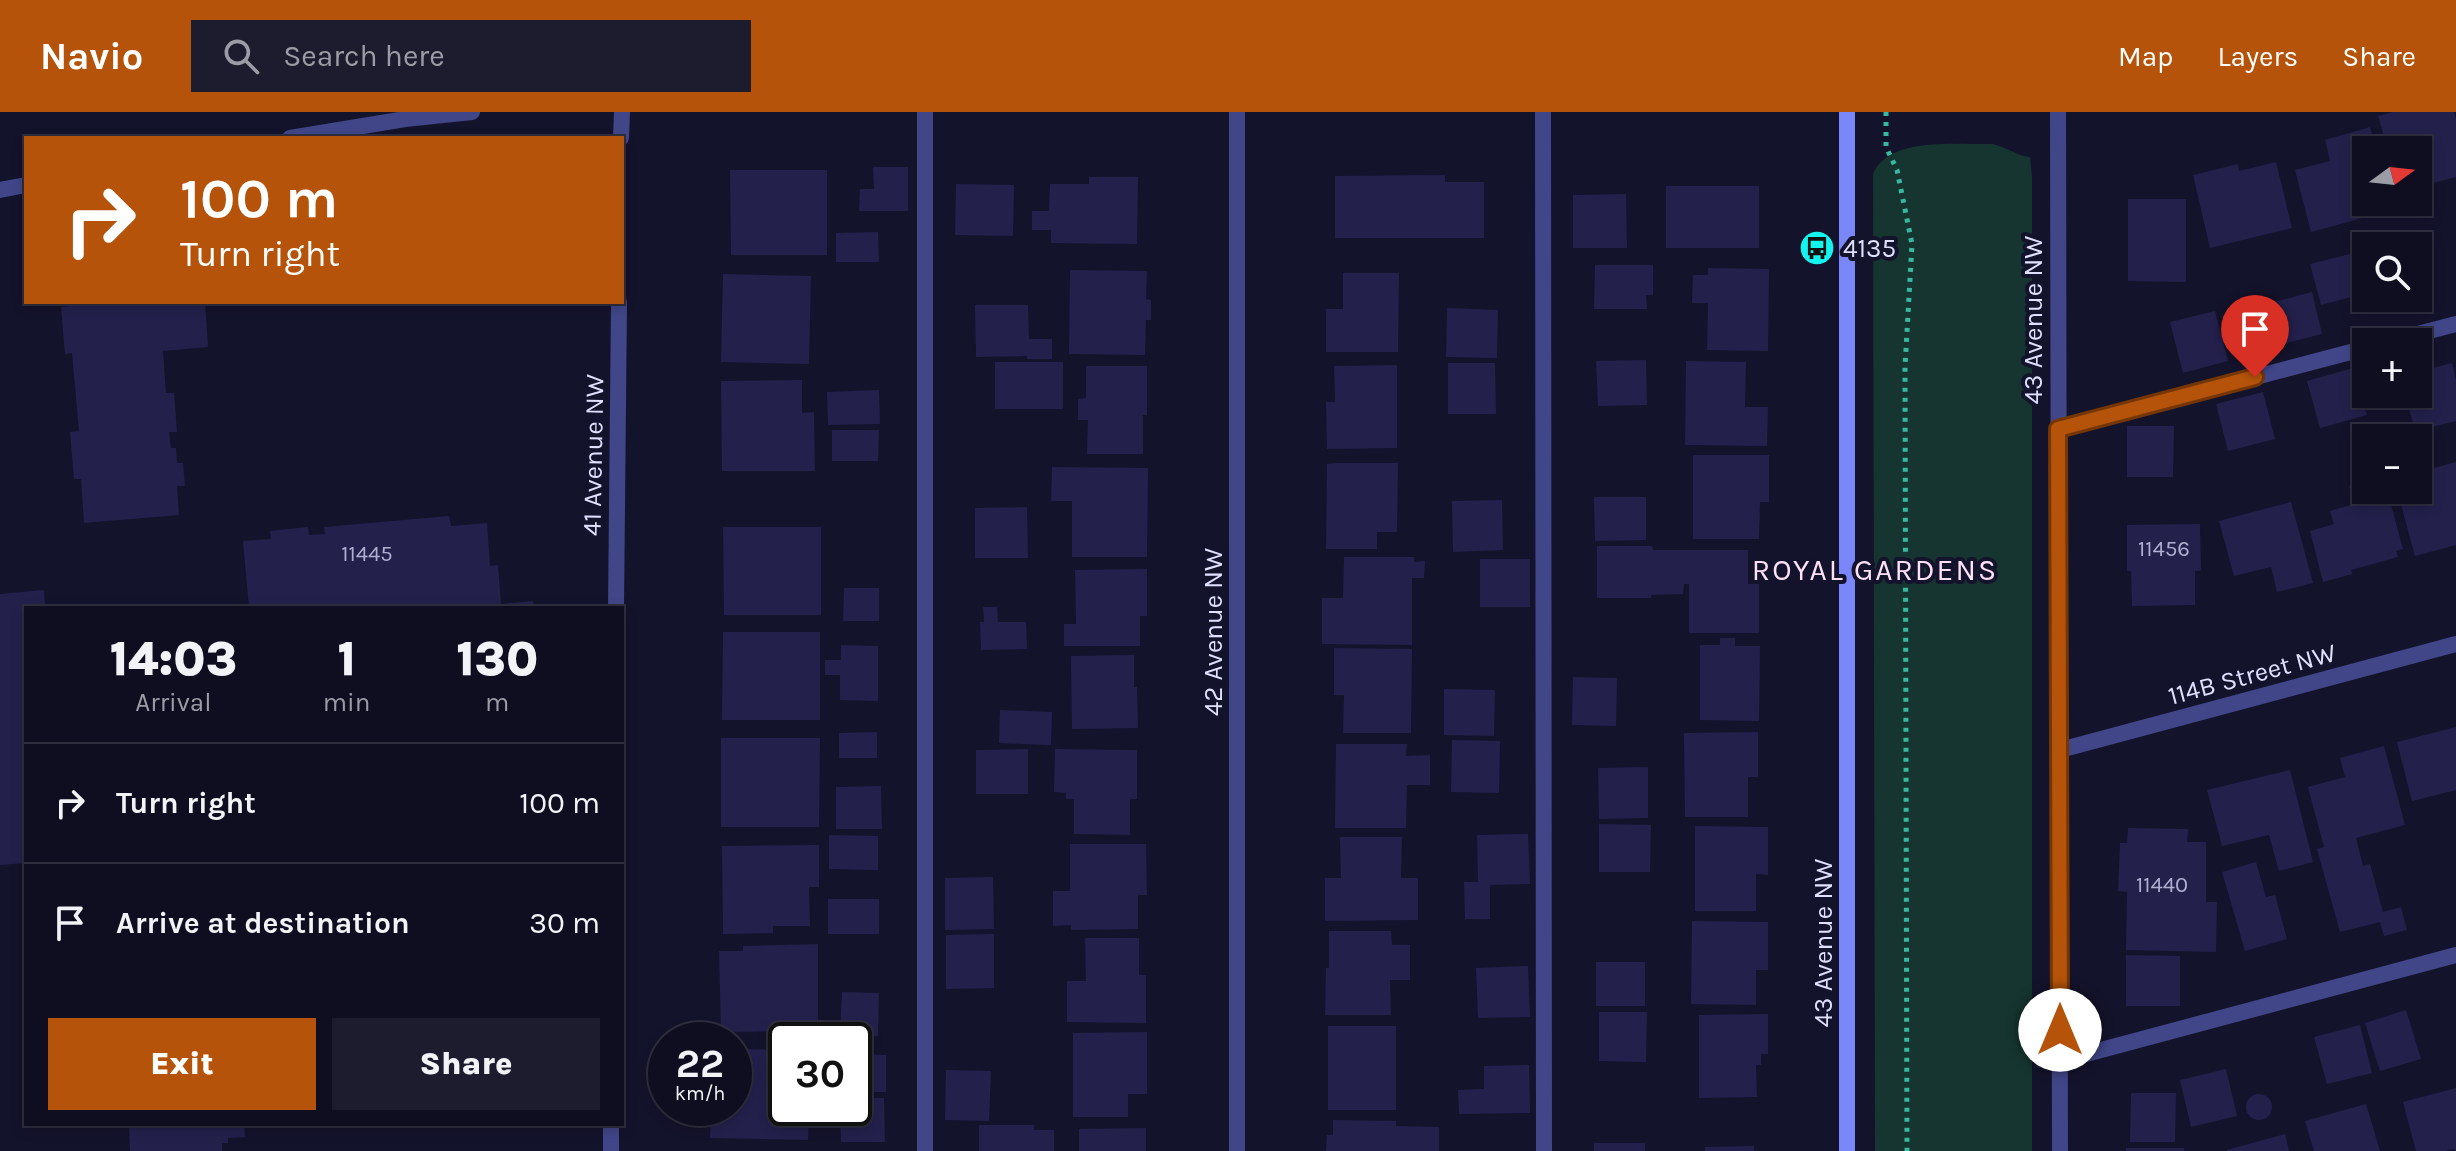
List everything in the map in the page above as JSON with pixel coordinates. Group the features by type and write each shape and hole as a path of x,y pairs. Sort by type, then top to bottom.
{"street":[{"path":"302,136 405,119 472,112"},
{"path":"621,136 622,112"},
{"path":"925,112 925,1151"},
{"name":"42 Avenue NW","path":"1237,112 1237,1151"},
{"path":"1543,112 1544,1151"},
{"name":"43 Avenue NW","path":"1847,112 1847,1151"},
{"name":"43 Avenue NW","path":"2058,112 2060,1151"},
{"path":"0,190 24,185"},
{"name":"41 Avenue NW","path":"616,606 619,304"},
{"path":"2432,330 2456,324"},
{"path":"2058,429 2352,352"},
{"name":"114B Street NW","path":"2060,750 2456,644"},
{"path":"2060,1061 2456,955"},
{"path":"611,1126 611,1151"}],"path":[{"path":"1886,112 1886,147 1897,170 1912,244 1905,367 1907,1151"}],"green space":[{"path":"1992,144 2030,157 2032,177 2032,1151 1875,1151 1873,174 1881,162 1893,153 1908,148"}],"building":[{"path":"2393,112 2454,112 2456,177 2432,183 2432,136 2384,136 2378,116"},
{"path":"2370,127 2372,136 2352,136 2352,216 2370,216 2311,232 2295,170 2330,161 2325,140"},
{"path":"2276,162 2292,228 2210,248 2193,175 2238,164 2239,171"},
{"path":"873,167 908,167 908,211 859,211 860,189 874,189"},
{"path":"730,170 827,170 827,255 731,255"},
{"path":"1445,175 1445,182 1484,182 1484,238 1335,238 1335,176"},
{"path":"1089,177 1138,177 1137,244 1051,243 1051,230 1032,230 1032,211 1049,211 1050,184 1089,184"},
{"path":"956,184 1014,185 1013,236 955,235"},
{"path":"1666,186 1759,186 1759,248 1666,248"},
{"path":"1626,194 1627,248 1573,248 1573,195"},
{"path":"2128,199 2186,199 2186,282 2128,281"},
{"path":"878,232 879,262 836,262 836,233"},
{"path":"2352,254 2352,297 2321,305 2310,264"},
{"path":"1595,265 1653,265 1653,295 1646,295 1647,309 1594,309"},
{"path":"1708,268 1769,269 1768,351 1707,350 1708,303 1692,303 1693,275 1708,275"},
{"path":"1070,270 1147,271 1146,299 1151,300 1151,320 1146,320 1145,355 1069,354"},
{"path":"1343,273 1399,273 1398,352 1326,352 1326,309 1343,309"},
{"path":"723,274 811,276 809,364 721,362"},
{"path":"2312,292 2322,334 2274,346 2263,305"},
{"path":"205,304 208,347 163,351 166,393 174,393 177,432 169,432 171,448 176,448 177,463 183,463 185,486 177,486 179,515 84,523 81,479 74,479 70,432 79,431 72,353 65,354 61,307"},
{"path":"975,305 1028,305 1029,339 1052,339 1052,359 976,357"},
{"path":"1447,308 1498,310 1497,358 1446,357"},
{"path":"2215,311 2228,361 2183,373 2170,322"},
{"path":"1646,360 1647,405 1598,406 1596,361"},
{"path":"1686,361 1746,362 1745,407 1768,407 1767,446 1685,445"},
{"path":"995,362 1063,362 1063,409 995,409"},
{"path":"1448,363 1495,363 1496,414 1448,414"},
{"path":"2452,363 2456,380 2456,421 2432,427 2432,424 2413,424 2409,408 2432,408 2432,368"},
{"path":"1397,365 1397,448 1327,449 1326,402 1335,402 1334,366"},
{"path":"1086,366 1147,366 1143,454 1087,454 1088,420 1078,420 1078,399 1086,398"},
{"path":"2352,368 2352,408 2365,408 2367,415 2320,428 2307,381"},
{"path":"802,380 802,413 814,412 815,471 722,471 721,381"},
{"path":"879,390 880,424 828,425 827,392"},
{"path":"2263,392 2275,439 2228,451 2216,404"},
{"path":"2127,426 2174,426 2173,477 2127,477"},
{"path":"832,430 879,430 878,461 832,461"},
{"path":"1693,455 1769,455 1769,502 1760,502 1759,539 1693,539"},
{"path":"2456,462 2456,545 2415,556 2401,504 2432,504 2432,468"},
{"path":"1398,463 1397,532 1377,532 1377,549 1326,549 1327,464"},
{"path":"1052,467 1148,468 1147,557 1072,557 1072,501 1051,501"},
{"path":"1594,497 1646,497 1646,540 1595,541"},
{"path":"1502,500 1503,550 1453,552 1452,501"},
{"path":"2291,502 2313,583 2277,592 2271,567 2234,576 2219,521"},
{"path":"2354,504 2391,504 2403,549 2396,551 2398,557 2351,570 2352,574 2323,582 2310,531 2334,524 2330,511"},
{"path":"1027,507 1028,558 975,558 975,508"},
{"path":"449,516 451,526 487,523 490,566 498,565 501,604 533,601 534,606 249,606 243,541 271,539 270,531 308,527 309,535 325,534 324,527"},
{"path":"2200,524 2201,571 2195,571 2195,605 2132,606 2131,571 2127,571 2127,525"},
{"path":"723,527 821,527 821,615 724,615"},
{"path":"1597,546 1652,546 1653,550 1748,550 1748,584 1759,584 1759,633 1689,633 1689,584 1684,584 1683,594 1651,595 1651,598 1597,598"},
{"path":"1344,557 1414,557 1414,562 1425,561 1424,578 1412,578 1412,645 1322,644 1322,598 1343,598"},
{"path":"1480,559 1530,559 1530,607 1480,607"},
{"path":"1147,569 1147,616 1140,616 1140,646 1064,646 1064,624 1076,624 1075,570"},
{"path":"844,588 879,588 879,621 843,621"},
{"path":"44,590 45,606 24,606 24,863 0,865 0,594"},
{"path":"983,607 997,607 998,622 1026,622 1027,649 981,650"},
{"path":"723,632 820,632 820,720 722,720"},
{"path":"1720,638 1735,638 1735,646 1760,646 1759,721 1700,720 1700,645 1720,645"},
{"path":"841,645 878,646 878,701 840,700 840,675 825,675 825,660 841,660"},
{"path":"1334,648 1412,649 1411,733 1343,733 1344,695 1334,695"},
{"path":"1134,655 1138,728 1072,729 1071,656"},
{"path":"1573,677 1617,678 1616,726 1572,725"},
{"path":"1444,689 1495,690 1494,736 1444,735"},
{"path":"1000,710 1052,712 1051,745 999,743"},
{"path":"2456,727 2456,790 2412,801 2397,742"},
{"path":"877,732 877,758 839,758 839,733"},
{"path":"1758,732 1758,777 1748,777 1748,817 1685,817 1684,733"},
{"path":"721,738 820,738 819,827 721,827"},
{"path":"1452,740 1500,741 1499,793 1451,792"},
{"path":"1336,744 1407,744 1406,756 1430,755 1430,785 1407,785 1406,828 1335,828"},
{"path":"2384,746 2405,825 2356,838 2363,866 2370,864 2383,912 2401,907 2407,930 2384,936 2380,922 2340,932 2317,849 2324,847 2308,787 2345,777 2340,758"},
{"path":"1028,749 1028,794 976,794 976,750"},
{"path":"1055,749 1137,750 1137,799 1130,799 1130,835 1074,834 1074,799 1066,799 1066,793 1054,792"},
{"path":"1648,767 1648,818 1599,819 1598,768"},
{"path":"2290,770 2313,862 2279,871 2269,835 2222,846 2207,790"},
{"path":"881,786 882,829 836,829 836,787"},
{"path":"1599,824 1651,825 1650,872 1599,872"},
{"path":"1695,826 1768,827 1768,875 1756,874 1756,911 1695,911"},
{"path":"2128,828 2188,829 2187,842 2206,842 2206,902 2217,902 2216,952 2126,950 2127,892 2118,891 2120,843 2127,843"},
{"path":"1528,834 1530,884 1490,885 1490,919 1465,919 1464,882 1478,882 1477,835"},
{"path":"829,835 878,836 878,870 829,869"},
{"path":"1340,837 1402,837 1401,878 1418,878 1418,920 1325,921 1325,878 1341,878"},
{"path":"1070,844 1146,844 1147,895 1138,895 1138,929 1071,930 1071,925 1053,926 1053,891 1070,891"},
{"path":"819,845 819,887 809,887 810,926 773,926 773,933 723,934 722,846"},
{"path":"2256,862 2266,897 2275,895 2287,939 2245,951 2222,872"},
{"path":"993,877 994,929 945,930 945,878"},
{"path":"828,899 879,899 879,934 828,934"},
{"path":"1692,921 1768,922 1768,970 1756,970 1756,1005 1691,1004"},
{"path":"1329,931 1391,931 1392,945 1410,945 1410,980 1390,980 1391,1015 1325,1015"},
{"path":"994,934 994,988 946,989 946,935"},
{"path":"1085,938 1139,938 1139,975 1146,975 1146,1023 1067,1022 1067,981 1086,981"},
{"path":"818,944 818,1022 768,1022 768,1032 752,1032 752,1022 721,1022 719,951 743,951 743,946"},
{"path":"2126,955 2180,956 2180,1006 2126,1006"},
{"path":"1596,962 1645,962 1645,1006 1596,1006"},
{"path":"1528,966 1530,1017 1478,1018 1476,968"},
{"path":"842,992 879,993 878,1036 872,1036 872,1022 841,1022"},
{"path":"2406,1010 2421,1059 2380,1071 2365,1023"},
{"path":"1599,1012 1647,1012 1646,1062 1599,1061"},
{"path":"1768,1014 1768,1054 1761,1054 1761,1065 1756,1065 1757,1097 1699,1098 1699,1015"},
{"path":"2360,1025 2372,1073 2327,1084 2314,1037"},
{"path":"1328,1026 1396,1026 1396,1110 1328,1110"},
{"path":"1147,1032 1147,1094 1128,1094 1128,1117 1073,1117 1073,1033"},
{"path":"752,1049 768,1050 768,1126 808,1126 808,1140 710,1138 710,1126 752,1126"},
{"path":"872,1055 886,1055 886,1092 872,1092"},
{"path":"1529,1065 1530,1113 1459,1114 1458,1090 1484,1089 1484,1066"},
{"path":"2226,1069 2237,1116 2191,1127 2180,1080"},
{"path":"946,1070 991,1071 989,1121 945,1120"},
{"path":"2456,1088 2456,1151 2416,1151 2403,1102"},
{"path":"2131,1093 2176,1093 2175,1142 2130,1142"},
{"path":"2259,1094 2268,1098 2272,1107 2268,1116 2259,1120 2250,1116 2246,1107 2250,1098"},
{"path":"872,1098 884,1098 885,1142 841,1142 841,1126 872,1126"},
{"path":"2366,1104 2380,1151 2314,1151 2305,1121"},
{"path":"1333,1120 1396,1121 1396,1126 1439,1127 1439,1151 1326,1151 1327,1135 1333,1135"},
{"path":"979,1125 1034,1125 1034,1130 1054,1130 1054,1151 979,1151"},
{"path":"129,1126 244,1126 245,1137 228,1138 228,1143 222,1143 222,1151 130,1151"},
{"path":"1146,1128 1146,1151 1079,1151 1079,1129"},
{"path":"2285,1134 2289,1151 2227,1151 2227,1150"},
{"path":"1594,1143 1645,1143 1645,1151 1594,1151"},
{"path":"1754,1146 1754,1151 1705,1151 1705,1147"},
{"path":"2126,1148 2184,1148 2184,1151 2126,1151"}],"place":[{"name":"4135","path":"1817,248"}],"district":[{"name":"ROYAL GARDENS","path":"1875,570"}],"route":[{"path":"2060,1030 2058,429 2255,377"}]}
